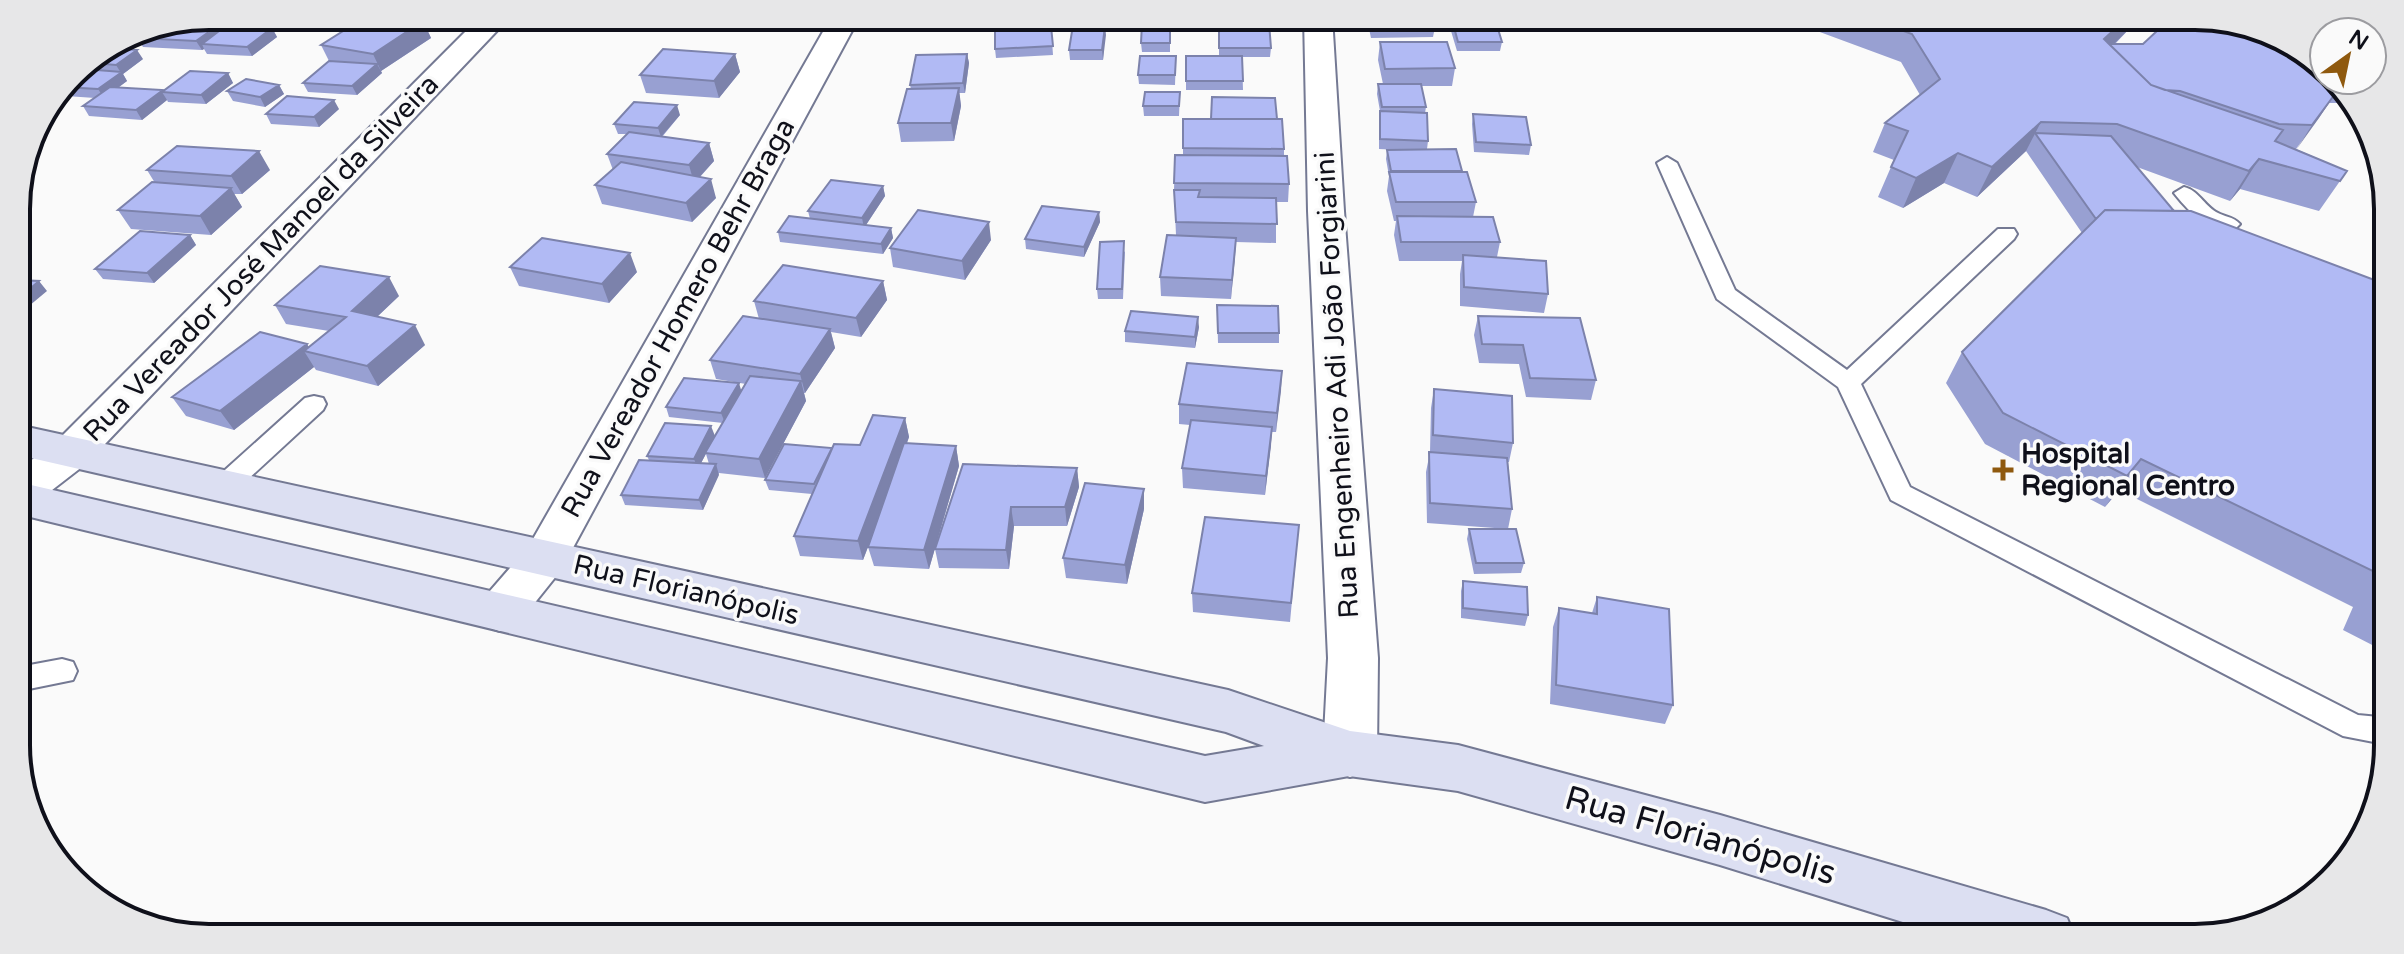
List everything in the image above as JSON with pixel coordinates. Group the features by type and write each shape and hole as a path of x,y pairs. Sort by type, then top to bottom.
{"street":[{"name":"Rua Vereador José Manoel da Silveira","path":"30,485 72,452 483,30"},
{"name":"Rua Vereador Homero Behr Braga","path":"500,612 545,558 838,30"},
{"name":"Rua Engenheiro Adi João Forgiarini","path":"1319,30 1326,211 1353,658 1350,754"},
{"name":"Rua Florianópolis","path":"30,443 1228,711 1350,754 1458,768 1720,840 1999,924"},
{"name":"Rua Florianópolis","path":"30,498 1205,779 1350,754"}],"lane":[{"path":"1667,163 1725,294 1848,382 1900,493 2354,727 2374,729"},
{"path":"2184,193 2207,216 2229,224"},
{"path":"1848,382 2006,234"},
{"path":"224,486 314,404"},
{"path":"30,677 62,671"}],"building":[{"path":"212,30 196,41 155,39 174,33"},
{"path":"220,30 269,30 247,47 202,44"},
{"path":"345,30 409,30 373,54 321,45"},
{"path":"995,30 1051,30 1053,46 995,49"},
{"path":"1072,30 1104,30 1102,50 1069,50"},
{"path":"1142,30 1170,30 1170,43 1141,43"},
{"path":"1219,30 1270,30 1271,48 1219,48"},
{"path":"1455,30 1498,30 1502,42 1458,42"},
{"path":"1901,30 2114,30 2104,39 2151,85 2283,130 2275,141 2347,171 2340,181 2259,159 2249,171 2117,124 2041,122 1992,167 1958,153 1916,178 1891,167 1908,131 1885,123 1940,79 1912,34"},
{"path":"2158,30 2230,33 2274,48 2308,70 2308,96 2334,96 2312,125 2279,124 2180,91 2151,85 2109,44 2143,44"},
{"path":"1380,42 1447,42 1455,68 1385,69"},
{"path":"128,49 137,50 116,65 104,64"},
{"path":"663,49 735,54 714,81 640,75"},
{"path":"967,54 963,83 910,85 916,55"},
{"path":"1140,56 1176,56 1175,75 1138,75"},
{"path":"1186,56 1242,56 1243,81 1186,81"},
{"path":"329,61 377,64 352,86 303,83"},
{"path":"96,70 122,72 98,89 77,88"},
{"path":"190,71 228,73 201,95 162,92"},
{"path":"246,79 279,85 260,97 227,91"},
{"path":"1378,84 1421,84 1426,107 1382,107"},
{"path":"110,87 163,90 136,110 83,106"},
{"path":"959,88 951,123 898,123 907,89"},
{"path":"1145,92 1180,92 1179,106 1143,106"},
{"path":"287,96 334,100 314,117 266,114"},
{"path":"1212,97 1275,98 1277,119 1211,119"},
{"path":"634,102 677,105 658,128 614,124"},
{"path":"1380,111 1427,113 1428,141 1380,139"},
{"path":"1473,114 1526,117 1531,145 1476,142"},
{"path":"1183,119 1282,119 1284,149 1183,148"},
{"path":"629,132 709,143 689,165 607,154"},
{"path":"2035,133 2111,136 2174,211 2105,210 2096,219"},
{"path":"177,146 259,151 231,176 147,170"},
{"path":"1456,149 1462,171 1391,171 1387,150"},
{"path":"1175,155 1287,156 1289,184 1174,183"},
{"path":"621,162 711,179 686,203 595,185"},
{"path":"1389,172 1467,172 1476,202 1396,202"},
{"path":"831,180 883,186 862,218 808,211"},
{"path":"152,182 231,188 200,216 118,210"},
{"path":"1174,190 1200,190 1198,197 1276,198 1277,224 1176,222"},
{"path":"1042,206 1099,212 1084,247 1025,239"},
{"path":"918,210 989,222 962,261 890,248"},
{"path":"2105,210 2191,211 2374,280 2374,572 2141,459 2127,476 2003,413 1962,352"},
{"path":"789,216 891,228 881,244 778,232"},
{"path":"1397,216 1493,217 1500,242 1401,242"},
{"path":"140,231 190,235 147,273 95,269"},
{"path":"1167,235 1236,238 1232,280 1160,277"},
{"path":"542,238 630,253 602,284 510,267"},
{"path":"1124,241 1122,289 1097,289 1100,242"},
{"path":"1463,255 1546,261 1548,294 1464,287"},
{"path":"783,265 883,281 856,318 754,301"},
{"path":"320,266 389,277 352,311 415,325 367,366 304,351 346,317 275,305"},
{"path":"1217,305 1278,306 1279,333 1218,333"},
{"path":"1131,311 1198,317 1195,337 1125,331"},
{"path":"743,316 830,329 800,374 710,360"},
{"path":"1478,316 1580,318 1596,380 1530,378 1523,345 1482,344"},
{"path":"260,332 307,344 220,411 172,397"},
{"path":"1187,363 1282,371 1277,413 1179,404"},
{"path":"750,376 801,381 759,459 705,453"},
{"path":"684,378 739,383 721,413 666,407"},
{"path":"1434,389 1512,396 1513,443 1433,435"},
{"path":"873,415 905,418 858,541 794,536 834,444 860,445"},
{"path":"1191,420 1272,427 1266,476 1182,468"},
{"path":"665,423 711,426 694,459 647,456"},
{"path":"904,443 956,446 924,550 868,547"},
{"path":"784,444 832,448 814,484 765,480"},
{"path":"1429,452 1507,458 1512,509 1430,503"},
{"path":"639,460 716,464 699,500 621,495"},
{"path":"963,464 1077,468 1065,507 1011,507 1006,550 935,549"},
{"path":"1085,483 1144,489 1125,565 1063,558"},
{"path":"1205,517 1299,525 1291,603 1192,593"},
{"path":"1469,529 1516,529 1524,563 1476,563"},
{"path":"1463,581 1527,587 1528,615 1463,608"},
{"path":"1597,597 1669,609 1673,705 1556,685 1559,608 1597,614"}],"place":[{"name":"Hospital Regional Centro","path":"2003,470"}]}
